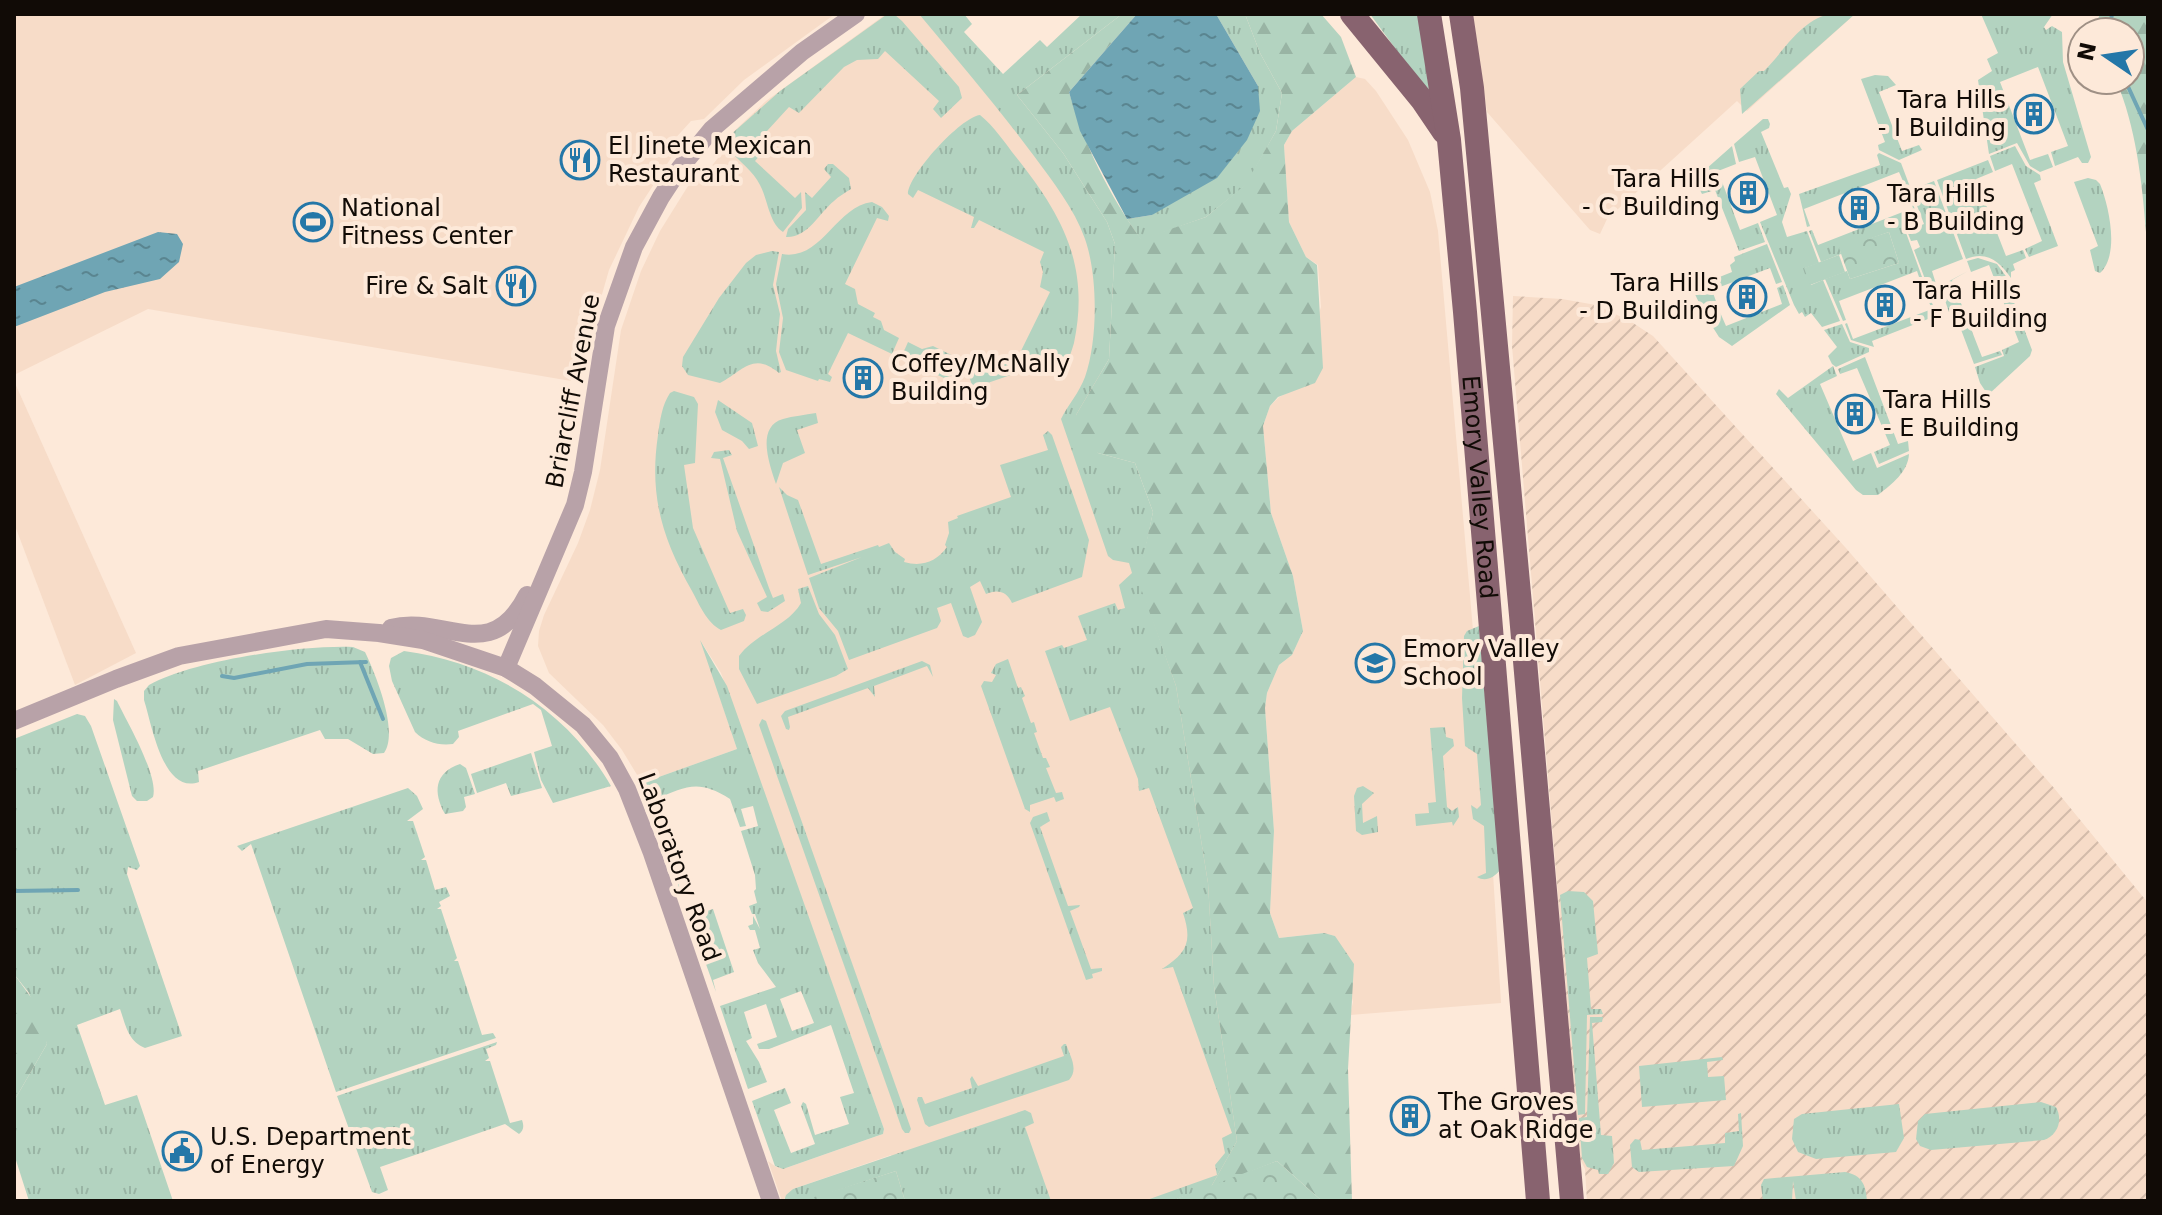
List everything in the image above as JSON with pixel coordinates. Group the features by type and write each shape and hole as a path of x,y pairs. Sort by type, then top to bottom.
{"main road":[{"path":"1352,14 1423,101 1449,140"},
{"name":"Emory Valley Road","path":"1429,14 1449,140 1538,1201"},
{"name":"Emory Valley Road","path":"1461,14 1472,88 1572,1201"},
{"path":"1512,887 1545,884"}],"street":[{"name":"Briarcliff Avenue","path":"506,668 568,524 583,472 606,326 634,247 661,197 712,129 802,52 856,14"},
{"path":"379,633 395,627 418,625 474,635 496,629 521,608 555,538 568,524"},
{"name":"Laboratory Road","path":"14,721 179,656 326,629 423,640 506,668 553,699 583,725 610,758 627,789 652,853 771,1201"}],"shaded area":[{"path":"14,14 835,14 744,80 704,119 691,121 672,142 673,155 639,207 609,270 588,343 577,354 571,381 148,309 14,375"},
{"path":"886,14 948,14 1107,222 1098,453 1332,1139 1170,1201 905,1201 891,1155 793,1189 782,1201 768,1161 776,1167 786,1168 883,1134 884,1129 721,673 702,643 737,749 642,783 603,725 549,673 538,646 544,615 590,510 600,470 621,330 641,271 660,231 693,178 706,173 726,148 730,135 766,101"},
{"path":"1473,14 1855,14 1747,111 1737,101 1607,219 1600,234 1590,230 1487,112"},
{"path":"1356,77 1365,79 1376,91 1408,140 1430,192 1438,231 1490,824 1501,1003 1350,1015 1353,1002 1335,936 1324,933 1279,938 1270,913 1274,831 1265,708 1267,693 1279,665 1292,655 1303,631 1293,576 1271,513 1263,426 1270,406 1293,390 1321,307 1318,265 1306,257 1289,222 1284,145 1292,131"},
{"path":"1513,296 1596,305 1653,336 1845,547 2054,788 2148,903 2148,1201 1587,1201 1585,1169 1580,1159 1512,346"},
{"path":"14,381 136,653 75,685 14,523"}],"green space":[{"path":"919,14 964,14 972,24 964,32 1003,74 1040,40 1047,47 1082,14 1122,14 1017,95 1063,153 1107,222 1115,244 1109,359 1076,415 1098,453 1135,463 1153,512 1139,580 1176,686 1208,883 1214,986 1237,1141 1211,1187 1170,1201 1144,1201 1217,1175 1215,1165 1225,1153 1222,1138 1232,1133 1173,967 1162,969 1182,952 1187,940 1183,913 1193,908 1149,788 1139,791 1138,779 1110,707 1070,721 1045,651 1087,640 1078,616 1115,603 1118,610 1125,608 1119,585 1132,573 1129,563 1108,556 1061,419 1085,377 1092,345 1095,308 1089,254 1075,217 1056,186"},
{"path":"1122,14 1137,14 1069,92 1099,168 1118,205 1141,239 1206,217 1245,185 1276,131 1282,93 1260,53 1245,14 1321,14 1341,37 1356,77 1292,131 1284,145 1289,222 1306,257 1317,265 1323,368 1315,383 1278,397 1270,406 1263,426 1271,513 1293,576 1303,631 1292,655 1279,665 1267,693 1265,708 1274,831 1270,913 1279,938 1324,933 1335,936 1354,964 1348,1069 1352,1201 1322,1201 1277,1161 1211,1187 1237,1141 1214,986 1208,883 1176,686 1138,580 1153,512 1135,463 1098,453 1078,439 1076,415 1109,359 1115,244 1107,222 1063,153 1017,95"},
{"path":"1216,14 1245,14 1260,53 1282,93 1276,131 1246,185 1206,217 1141,240 1127,219 1152,215 1258,86"},
{"path":"1370,14 1418,14 1430,96"},
{"path":"1829,14 1855,14 1742,114 1740,89 1759,71 1764,71 1809,23"},
{"path":"1981,14 2053,14 2044,27 2046,30 2052,26 2062,32 2066,96 2073,96 2091,157 2088,163 2082,163 2078,157 2055,166 2051,152 2068,146 2038,67 2000,82 2030,160 2048,154 2053,167 2040,172 2030,166 2017,143 1989,154 1978,80 1992,71 1987,59 1998,53"},
{"path":"2148,14 2146,232 2140,174 2122,96 2146,96 2146,16 2099,16"},
{"path":"886,15 895,15 902,21 959,87 962,98 941,118 933,109 939,101 885,51 878,59 857,60 844,67 799,113 789,107 755,144 762,153 755,161 795,198 801,192 802,208 783,232 772,217 757,180 729,150 728,137 780,91"},
{"path":"1875,75 1888,76 1896,85 1879,92 1902,151 1919,145 1922,150 1899,160 1879,150 1878,145 1885,142 1861,79"},
{"path":"980,115 995,129 1033,179 1059,221 1075,266 1078,315 1071,353 1064,367 1056,374 1051,376 1047,363 1042,365 1039,358 1035,360 1037,366 973,388 967,370 944,378 901,358 908,342 922,349 933,346 988,373 989,368 998,366 1009,356 1017,359 1050,292 1040,287 1043,272 1040,262 1044,252 979,220 971,228 974,217 918,190 913,198 908,194 910,185 937,148 971,118"},
{"path":"1763,119 1768,119 1770,124 1761,132 1784,188 1788,187 1791,194 1782,222 1787,237 1807,231 1819,263 1805,268 1811,285 1823,280 1840,321 1822,327 1811,313 1805,317 1802,312 1799,314 1760,222 1777,215 1755,157 1739,162 1734,144"},
{"path":"1732,146 1736,164 1718,171 1740,230 1758,223 1765,242 1739,251 1715,190 1702,194 1696,182 1697,177"},
{"path":"2015,146 2026,166 2040,175 2041,180 2034,183 2058,246 2029,257 2025,249 2042,241 2012,164 1995,171 1990,156"},
{"path":"1879,153 1901,163 1910,187 1906,188 1899,172 1804,209 1810,226 1807,227 1799,194 1880,165"},
{"path":"1988,160 1993,172 1976,179 2006,256 2023,250 2026,258 2013,264 2015,270 2011,272 2011,278 1992,259 1980,256 1966,259 1937,180"},
{"path":"828,164 833,164 849,178 851,189 836,199 807,229 786,237 788,229 806,210 805,192 812,198 831,177 824,169"},
{"path":"2088,178 2100,184 2111,230 2110,255 2100,273 2095,271 2090,250 2098,246 2074,182"},
{"path":"1934,181 1963,259 1932,271 1936,284 1928,287 1914,250 1920,247 1917,240 1911,241 1907,231 1924,224 1911,190"},
{"path":"1907,191 1921,223 1905,230 1926,288 1923,289 1917,271 1839,301 1846,320 1843,321 1825,279 1847,271 1850,279 1899,263 1889,232 1840,249 1841,254 1821,262 1809,231 1812,230 1818,245 1913,208"},
{"path":"872,202 882,207 889,216 888,221 877,218 845,284 855,289 858,304 875,313 873,317 881,321 884,330 899,338 892,354 848,333 828,374 832,377 830,382 786,370 779,352 783,318 776,284 782,254 808,250 848,213"},
{"path":"1889,232 1899,263 1850,279 1839,248"},
{"path":"1767,244 1782,282 1776,284 1770,268 1712,290 1718,307 1704,313 1692,288 1732,272 1730,265 1735,261 1734,257"},
{"path":"779,252 773,285 780,314 776,351 781,372 755,364 720,383 688,375 682,366 683,357 719,298 746,263 756,255"},
{"path":"1839,255 1845,272 1810,285 1804,268"},
{"path":"1978,258 1997,264 2008,279 2006,281 2032,350 2030,356 1988,395 1975,367 2004,356 2002,350 2019,342 1989,265 1971,272 1967,261"},
{"path":"1968,271 1952,280 1982,357 2000,351 2002,355 1974,364 1954,311 1949,312 1940,286"},
{"path":"1783,285 1790,305 1732,346 1719,337 1705,315 1719,310 1726,326 1782,304 1777,288"},
{"path":"1927,290 1934,308 1928,319 1872,341 1874,347 1851,340 1847,323 1853,339 1932,309 1924,291"},
{"path":"1842,324 1850,342 1869,348 1869,352 1836,367 1828,356 1837,347 1824,330"},
{"path":"1865,357 1898,444 1908,441 1909,451 1879,464 1874,452 1890,445 1857,368 1840,374 1838,369"},
{"path":"1833,366 1837,376 1820,384 1853,461 1871,453 1877,468 1909,454 1902,472 1878,495 1863,495 1856,490 1776,394 1779,389 1788,398"},
{"path":"674,391 694,397 698,404 695,463 684,465 693,528 730,613 743,609 746,615 744,621 721,630 708,618 698,602 673,553 660,516 655,478 658,435 665,403"},
{"path":"718,400 752,423 758,446 749,449 742,441 722,430 715,412"},
{"path":"816,413 818,423 797,430 805,453 783,463 776,484 767,448 769,430 774,423 783,419"},
{"path":"1048,431 1089,540 1082,577 1012,603 1001,592 986,594 980,581 970,587 982,622 975,635 968,638 963,636 951,603 937,608 941,621 937,628 849,660 838,631 819,608 809,578 862,557 808,575 779,487 798,500 821,564 889,543 905,559 904,562 923,563 933,560 947,547 948,522 1011,497 1000,465 1048,450 1043,435"},
{"path":"729,450 732,455 723,458 769,588 773,598 783,594 785,601 768,612 761,611 757,603 767,597 737,531 720,459 711,458 714,452"},
{"path":"808,586 819,614 835,635 848,669 757,704 739,669 739,656 795,611 801,603 798,589"},
{"path":"1479,626 1500,870 1486,879 1477,877 1486,873 1484,826 1473,819 1471,805 1477,809 1481,805 1477,754 1465,746 1462,698 1464,636 1467,631"},
{"path":"700,640 727,686 884,1129 883,1134 783,1169 775,1166 752,1101 785,1088 791,1103 774,1110 791,1153 815,1144 801,1106 803,1102 815,1135 849,1124 840,1097 854,1093 831,1025 769,1049 759,1049 757,1044 777,1037 766,1004 744,1012 752,1038 746,1041 767,1082 748,1089 720,1006 776,987 758,963 753,950 760,948 755,930 750,930 748,926 753,924 753,916 760,929 749,906 757,903 755,875 741,831 758,826 753,806 741,809 746,826 740,827 730,799 709,789 684,788 654,800 681,893 642,783 737,749","holes":["801,991 814,1023 792,1031 780,999"]},
{"path":"353,647 365,652 384,703 389,732 384,753 373,754 348,739 325,739 320,730 198,771 199,782 187,783 176,778 168,768 155,740 144,700 144,691 149,685 220,661 305,649"},
{"path":"404,651 466,666 523,694 572,734 611,786 553,803 541,780 534,752 552,746 541,710 533,704 458,731 459,737 453,744 437,744 423,738 415,732 392,681 391,658"},
{"path":"1008,659 1018,688 1021,687 1025,696 1022,698 1031,723 1034,722 1037,732 1034,733 1043,758 1050,767 1046,768 1056,793 1062,792 1064,799 1056,802 1054,797 1030,805 1030,812 1025,809 981,686 984,681 992,682 996,675 991,673 996,664"},
{"path":"922,661 930,665 933,677 927,666 874,686 875,697 868,688 788,717 790,727 786,729 781,716 785,711"},
{"path":"114,699 147,763 154,788 153,797 147,801 137,801 132,796 113,720"},
{"path":"77,714 85,716 91,726 140,866 137,870 128,867 127,874 182,1036 145,1048 131,1037 120,1009 77,1025 105,1105 137,1095 173,1201 29,1201 14,1154 14,1101 47,1044 29,993 14,974 14,739"},
{"path":"762,719 766,721 911,1129 909,1133 902,1129 759,725"},
{"path":"1445,727 1446,737 1453,739 1454,746 1443,756 1447,807 1452,811 1458,807 1459,817 1453,826 1452,822 1416,826 1415,814 1429,813 1428,803 1436,802 1430,728"},
{"path":"531,753 542,788 511,796 506,783 477,793 471,774"},
{"path":"460,764 466,768 475,794 464,797 466,807 463,811 445,814 438,784 445,773"},
{"path":"1363,786 1374,793 1362,804 1363,823 1377,816 1378,832 1362,835 1356,831 1354,796 1357,788"},
{"path":"408,788 417,796 423,809 407,821 413,821 425,857 421,860 426,860 435,890 446,887 450,896 439,902 441,906 437,909 441,909 457,958 454,961 458,961 482,1035 493,1033 496,1038 336,1092 251,844 242,851 237,846"},
{"path":"1047,812 1050,821 1040,827 1068,906 1080,905 1070,911 1091,969 1102,968 1102,971 1092,974 1093,978 1086,980 1030,823 1033,817"},
{"path":"1568,891 1584,892 1593,901 1598,954 1587,958 1591,1009 1601,1009 1603,1014 1587,1015 1585,1114 1578,1115 1560,895"},
{"path":"713,909 734,972 713,980 716,992 689,917"},
{"path":"14,974 41,1011 47,1044 14,1101"},
{"path":"1590,1017 1603,1017 1602,1022 1592,1023 1601,1135 1612,1136 1614,1163 1608,1174 1599,1174 1598,1170 1587,1167 1582,1158 1579,1118 1587,1117"},
{"path":"497,1042 486,1049 489,1058 485,1061 490,1061 510,1123 522,1120 521,1132 519,1134 505,1124 380,1167 388,1190 379,1194 372,1192 337,1096"},
{"path":"1064,1044 1074,1067 1069,1080 929,1127 925,1124 918,1097 922,1097 925,1104 972,1088 972,1076 978,1086 1064,1056 1061,1047"},
{"path":"1722,1057 1723,1060 1707,1062 1708,1077 1724,1076 1726,1100 1642,1107 1639,1066"},
{"path":"2041,1102 2056,1107 2059,1117 2056,1131 2044,1140 1931,1150 1920,1146 1916,1139 1918,1121 1925,1114"},
{"path":"1899,1104 1904,1138 1896,1152 1816,1159 1798,1152 1792,1139 1794,1119 1802,1114"},
{"path":"1025,1110 1031,1113 1034,1123 1025,1127 1051,1201 905,1201 896,1171 805,1201 784,1201 793,1189"},
{"path":"1741,1113 1743,1146 1734,1166 1639,1172 1632,1167 1630,1145 1635,1139 1640,1140 1642,1150 1725,1143 1725,1133 1739,1131 1738,1114"},
{"path":"1277,1161 1322,1201 1170,1201"},
{"path":"896,1171 905,1201 802,1201"},
{"path":"1845,1172 1862,1182 1867,1201 1796,1201 1793,1181 1792,1201 1763,1201 1761,1185 1764,1179"}],"water":[{"path":"1137,14 1216,14 1258,86 1260,111 1247,140 1217,178 1152,215 1127,219 1080,131 1069,92"},
{"path":"158,232 177,234 183,244 179,262 160,279 105,292 14,327 14,287"}],"waterway":[{"path":"2132,96 2148,130"},
{"path":"360,662 383,719"},
{"path":"222,676 234,678 307,664 366,662"},
{"path":"14,891 78,890"}],"place":[{"name":"Tara Hills - I Building","path":"2034,114"},
{"name":"El Jinete Mexican Restaurant","path":"580,160"},
{"name":"Tara Hills - C Building","path":"1748,193"},
{"name":"Tara Hills - B Building","path":"1859,208"},
{"name":"National Fitness Center","path":"313,222"},
{"name":"Fire & Salt","path":"516,286"},
{"name":"Tara Hills - D Building","path":"1747,297"},
{"name":"Tara Hills - F Building","path":"1885,305"},
{"name":"Coffey/McNally Building","path":"863,378"},
{"name":"Tara Hills - E Building","path":"1855,414"},
{"name":"Emory Valley School","path":"1375,663"},
{"name":"The Groves at Oak Ridge","path":"1410,1116"},
{"name":"U.S. Department of Energy","path":"182,1151"}]}
